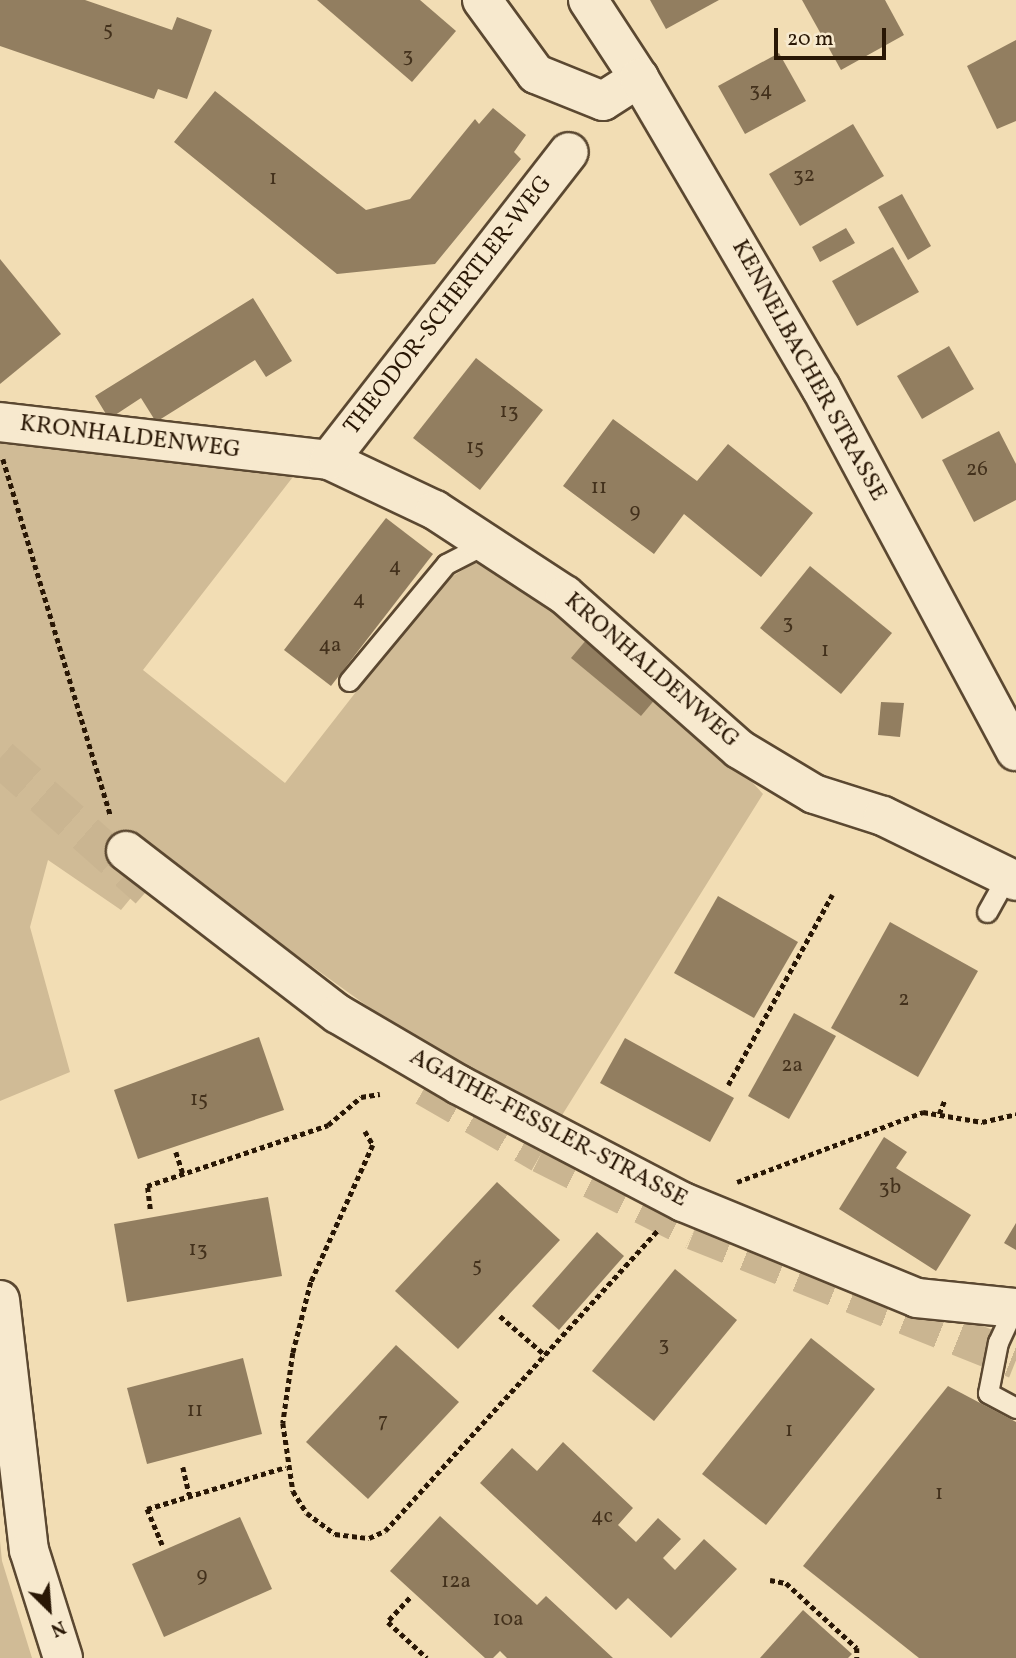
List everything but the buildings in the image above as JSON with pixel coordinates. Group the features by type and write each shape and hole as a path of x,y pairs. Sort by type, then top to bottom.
{"street":[{"path":"482,0 536,74 603,101 639,78"},
{"name":"KENNELBACHER STRASSE","path":"588,0 639,78 821,388 1016,751"},
{"name":"THEODOR-SCHERTLER-WEG","path":"328,460 569,152"},
{"name":"KRONHALDENWEG","path":"0,422 328,460 435,510 565,594 620,639 739,749 814,794 883,816 1011,879"},
{"name":"AGATHE-FESSLER-STRASSE","path":"126,851 338,1014 459,1085 694,1206 917,1298 1015,1308"},
{"path":"0,1300 29,1550 64,1658"}],"lane":[{"path":"349,681 446,564 488,543"},
{"path":"987,912 1011,879"},
{"path":"1015,1308 998,1342 988,1393 1016,1408"}],"path":[{"path":"0,445 103,795 126,851"},
{"path":"728,1085 832,895"},
{"path":"150,1209 147,1186 328,1125 361,1097 380,1094"},
{"path":"939,1114 945,1100"},
{"path":"365,1131 373,1145 311,1282 293,1353 283,1423 286,1466 293,1491 322,1527 335,1534 369,1538 385,1531 545,1355 694,1206 728,1186 915,1115 939,1114 982,1122 1016,1114"},
{"path":"176,1152 183,1173"},
{"path":"500,1316 545,1355"},
{"path":"162,1545 147,1509 286,1466"},
{"path":"183,1467 190,1494"},
{"path":"770,1580 786,1583 857,1648 857,1658"},
{"path":"410,1598 388,1622 427,1658"}],"shaded area":[{"path":"0,430 296,473 143,670 285,783 440,584 487,555 704,729 763,794 559,1120 381,1016 163,859 121,910 48,860 30,927 70,1072 0,1101"},
{"path":"0,1541 2,1561 32,1658 0,1658"}],"tunnel":[{"path":"0,758 148,889"},
{"path":"425,1087 541,1154 694,1231 1016,1360"}]}
